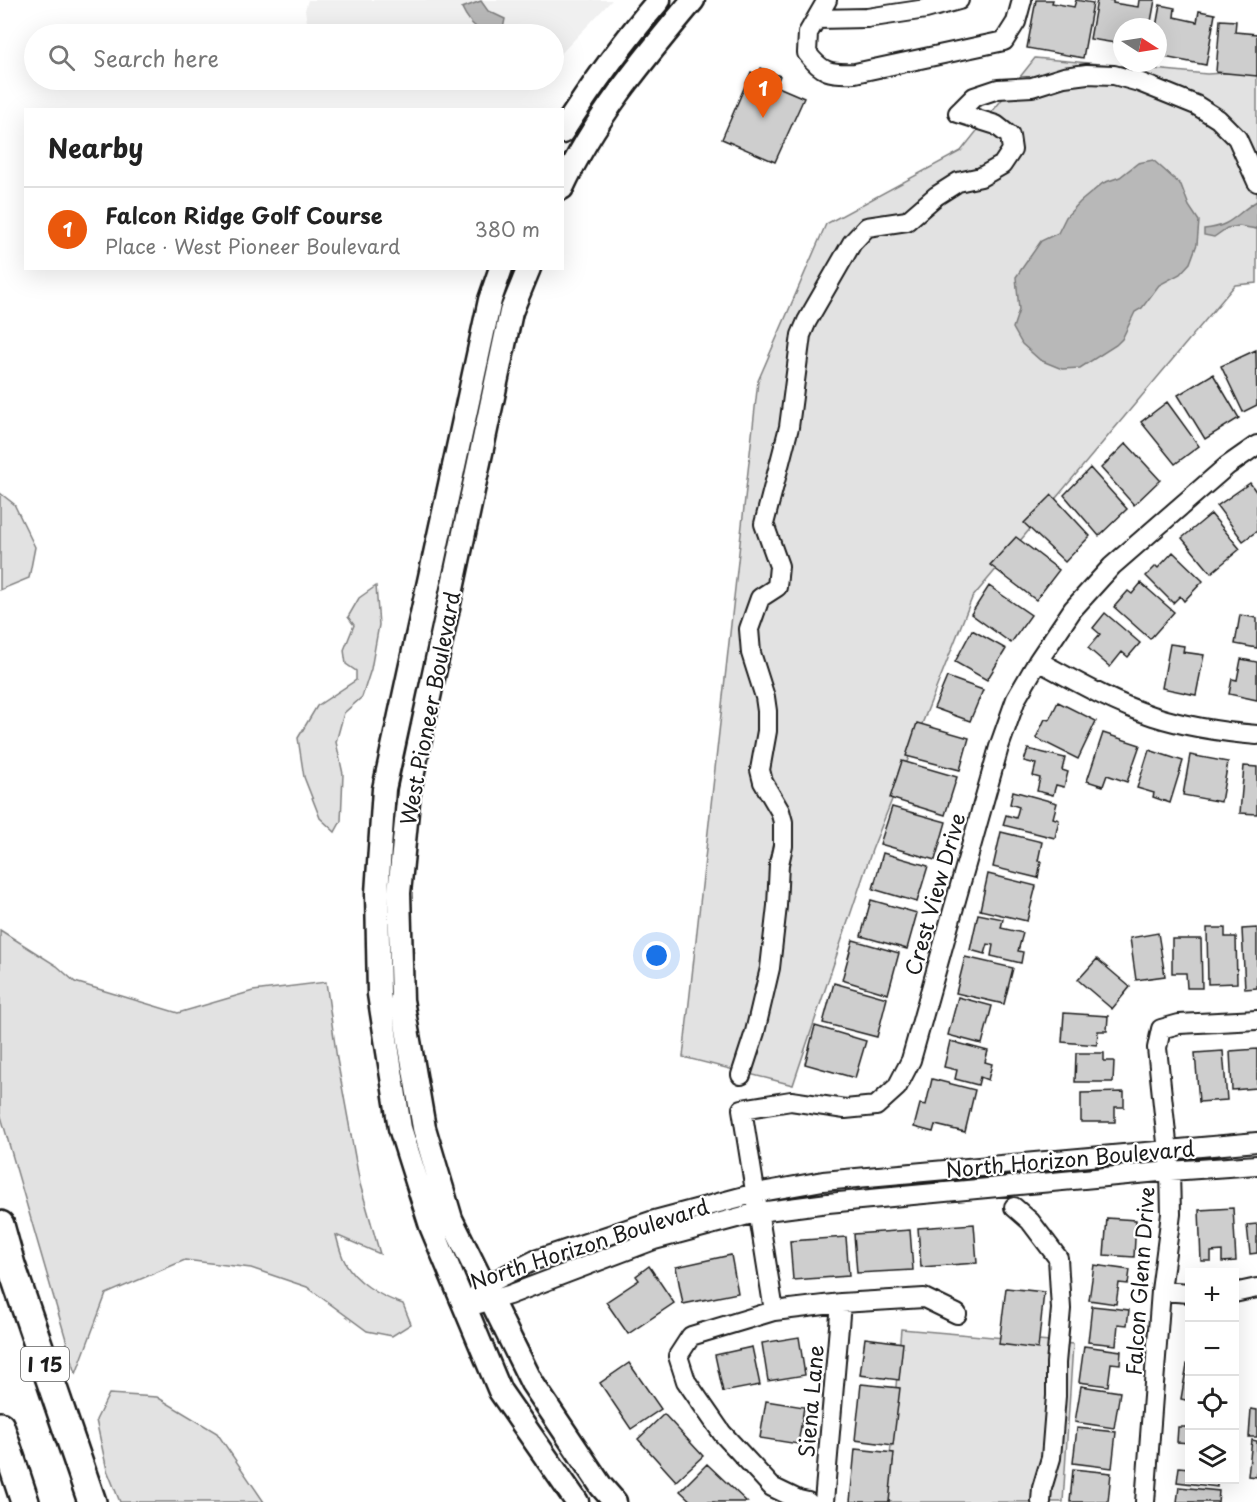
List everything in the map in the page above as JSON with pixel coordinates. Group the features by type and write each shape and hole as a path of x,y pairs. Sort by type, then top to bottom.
{"highway":[{"name":"I 15","path":"0,1226 11,1265 92,1502"},
{"path":"0,1426 25,1502"}],"main road":[{"path":"564,129 623,42 659,0"},
{"path":"564,184 577,157 607,110 642,62 693,0"},
{"name":"West Pioneer Boulevard","path":"500,270 490,300 384,789 377,893 379,994 400,1128 431,1226 500,1391 577,1502"},
{"name":"West Pioneer Boulevard","path":"528,270 512,312 411,779 399,893 402,1000 424,1128 451,1220 532,1383 615,1502"}],"street":[{"path":"826,0 808,33 807,53 817,67 833,74 855,73 1004,40 1016,22 1022,0"},
{"path":"816,19 867,18 926,9 960,0"},
{"path":"741,1075 755,1032 770,968 777,906 778,864 783,834 780,811 763,782 760,770 767,731 767,711 751,653 750,629 760,598 777,587 779,566 764,524 789,427 801,335 852,243 867,227 907,221 936,196 958,182 981,177 1002,165 1012,150 1010,136 996,125 958,113 974,97 998,89 1032,87 1087,74 1114,75 1139,82 1196,105 1218,119 1237,138 1257,182"},
{"name":"Crest View Drive","path":"774,1311 742,1109 791,1101 845,1109 876,1106 897,1087 911,1060 999,747 1016,699 1073,609 1112,566 1227,465 1257,445"},
{"path":"1038,661 1088,688 1153,716 1212,731 1257,735"},
{"name":"Falcon Glenn Drive","path":"1145,1502 1161,1291 1171,1214 1170,1171 1157,1048 1161,1029 1179,1024 1257,1020"},
{"name":"North Horizon Boulevard","path":"465,1307 535,1260 651,1221 756,1193 823,1181 1257,1142"},
{"name":"North Horizon Boulevard","path":"488,1293 654,1240 759,1212 828,1203 1257,1164"},
{"path":"1014,1207 1030,1221 1058,1258 1061,1309 1056,1363 1056,1396 1051,1458 1042,1488 1041,1502"},
{"path":"1239,1292 1257,1288"},
{"path":"1161,1291 1185,1293"},
{"path":"808,1502 772,1487 723,1433 686,1381 678,1356 691,1336 774,1311 841,1303 924,1298 957,1314"},
{"name":"Siena Lane","path":"824,1502 841,1303"}],"shaded area":[{"path":"308,0 612,0 564,50 564,24 307,24 305,10"},
{"path":"481,1 488,11 505,19 504,24 472,24 462,8"},
{"path":"1035,58 1113,65 1113,72 1167,70 1207,74 1257,71 1257,283 1235,285 972,598 872,850 793,1085 683,1057 758,381 826,224 961,151"},
{"path":"1153,160 1181,185 1189,206 1199,221 1197,244 1190,263 1180,274 1159,285 1142,308 1135,312 1122,339 1116,345 1080,368 1062,369 1040,360 1022,344 1013,328 1019,310 1016,277 1041,241 1058,233 1066,217 1080,202 1103,183 1120,177 1138,163"},
{"path":"1257,201 1257,229 1239,226 1227,228 1214,237 1204,235 1204,229 1228,222"},
{"path":"0,493 14,504 35,547 29,578 0,590"},
{"path":"376,586 379,625 371,669 362,697 344,713 336,742 343,774 341,821 335,832 320,818 304,777 298,738 317,706 356,680 356,671 346,664 344,650 354,625 348,617 359,598"},
{"path":"0,930 57,966 75,982 178,1013 253,991 326,982 337,1059 360,1184 380,1254 336,1235 343,1258 354,1274 368,1287 403,1304 411,1324 392,1336 367,1331 307,1287 251,1268 185,1260 106,1294 76,1374 0,1113"},
{"path":"901,1329 1073,1344 1063,1502 886,1502"},
{"path":"109,1394 157,1397 217,1433 264,1502 120,1502 107,1470 96,1420"}],"building":[{"path":"1036,0 1053,0 1052,3 1074,7 1076,0 1093,3 1083,58 1027,48"},
{"path":"1097,0 1113,0 1113,3 1138,7 1139,0 1155,0 1152,18 1113,18 1113,43 1090,39"},
{"path":"1160,5 1175,8 1174,17 1197,22 1199,11 1215,14 1206,65 1167,58 1167,18 1158,18"},
{"path":"1220,20 1236,21 1235,32 1257,34 1257,76 1216,72"},
{"path":"761,68 780,76 776,86 804,98 775,162 722,139 751,72 758,75"},
{"path":"1256,350 1257,405 1243,412 1221,366"},
{"path":"1213,374 1239,418 1205,439 1178,395"},
{"path":"1167,402 1199,446 1175,464 1141,422"},
{"path":"1126,443 1160,480 1134,505 1101,468"},
{"path":"1090,468 1127,509 1099,536 1064,495"},
{"path":"1250,483 1257,493 1257,531 1243,541 1217,506"},
{"path":"1052,495 1090,536 1065,562 1024,523"},
{"path":"1211,514 1240,549 1211,573 1182,538"},
{"path":"1016,537 1059,570 1036,600 990,565"},
{"path":"1173,552 1203,581 1184,601 1180,596 1173,603 1146,576 1156,566 1158,568"},
{"path":"1141,583 1174,612 1150,639 1114,607 1128,591 1132,594"},
{"path":"989,586 1031,615 1011,643 971,614"},
{"path":"1105,613 1140,643 1128,657 1122,652 1110,667 1088,648 1100,634 1093,628"},
{"path":"1240,615 1257,618 1257,648 1235,644"},
{"path":"972,630 1006,649 987,680 955,662"},
{"path":"1170,644 1184,646 1183,652 1204,655 1196,695 1162,688"},
{"path":"1241,659 1257,662 1257,700 1229,694 1232,679 1237,680"},
{"path":"947,677 983,690 970,721 934,708"},
{"path":"1058,702 1096,721 1078,759 1036,738 1045,719 1049,720"},
{"path":"917,723 969,738 960,770 906,756"},
{"path":"1103,733 1140,745 1127,782 1107,775 1103,786 1087,781"},
{"path":"1028,749 1065,758 1062,770 1068,772 1064,787 1056,785 1053,795 1037,791 1040,778 1033,776 1036,764 1024,761"},
{"path":"1149,750 1183,761 1170,803 1153,797 1154,793 1137,788"},
{"path":"1190,755 1228,762 1221,802 1183,795"},
{"path":"902,761 957,777 945,815 890,798"},
{"path":"1244,766 1257,767 1257,814 1240,813"},
{"path":"1013,791 1057,803 1053,818 1059,820 1055,838 1003,825 1006,815 1016,818 1019,807 1010,804"},
{"path":"892,807 946,822 935,860 880,844"},
{"path":"1001,832 1042,842 1038,861 1041,861 1038,878 993,867"},
{"path":"883,853 928,866 917,902 873,889"},
{"path":"988,874 1036,886 1027,921 980,910"},
{"path":"871,900 917,913 907,949 861,936"},
{"path":"978,914 1003,919 1001,928 1023,933 1018,951 1023,952 1021,963 991,956 993,945 988,944 985,954 970,950"},
{"path":"1207,928 1225,928 1225,937 1236,937 1237,983 1208,984"},
{"path":"1257,928 1257,988 1245,989 1242,929"},
{"path":"1158,933 1165,976 1136,980 1130,938"},
{"path":"1172,939 1201,939 1202,988 1187,988 1186,973 1172,973"},
{"path":"853,940 899,953 888,994 842,980"},
{"path":"965,957 1013,968 1004,1004 956,993"},
{"path":"1097,959 1130,987 1112,1009 1078,980"},
{"path":"834,983 887,998 877,1037 823,1023"},
{"path":"958,997 992,1006 982,1044 948,1035"},
{"path":"1064,1013 1108,1016 1107,1031 1098,1031 1097,1045 1062,1042"},
{"path":"815,1026 866,1041 855,1078 805,1064"},
{"path":"950,1041 988,1051 985,1062 992,1064 988,1080 980,1077 978,1085 955,1079 957,1070 944,1067"},
{"path":"1257,1049 1257,1088 1232,1090 1230,1051"},
{"path":"1223,1051 1227,1100 1199,1102 1195,1053"},
{"path":"1076,1053 1104,1053 1104,1061 1114,1061 1113,1082 1075,1082"},
{"path":"932,1079 975,1090 965,1132 935,1125 933,1132 914,1127 920,1104 926,1105"},
{"path":"1124,1092 1124,1107 1115,1107 1115,1122 1081,1122 1081,1093"},
{"path":"1233,1208 1236,1261 1222,1262 1222,1251 1211,1252 1211,1261 1201,1261 1199,1210"},
{"path":"1107,1218 1136,1220 1134,1257 1104,1255"},
{"path":"974,1224 977,1263 921,1267 918,1228"},
{"path":"1257,1224 1257,1253 1250,1254 1247,1225"},
{"path":"910,1230 913,1270 857,1273 854,1234"},
{"path":"846,1237 849,1276 793,1280 790,1241"},
{"path":"731,1255 738,1293 683,1304 676,1267"},
{"path":"1094,1265 1130,1270 1128,1284 1119,1283 1116,1304 1089,1300"},
{"path":"649,1266 674,1303 628,1334 606,1302 639,1280 636,1276"},
{"path":"1006,1288 1044,1292 1038,1349 999,1344"},
{"path":"1092,1306 1129,1310 1127,1325 1118,1324 1116,1345 1088,1342"},
{"path":"799,1337 805,1375 768,1381 762,1343"},
{"path":"865,1338 903,1343 899,1380 860,1375"},
{"path":"1084,1346 1121,1351 1120,1364 1111,1363 1108,1386 1079,1382"},
{"path":"752,1347 760,1385 723,1392 715,1355"},
{"path":"629,1363 661,1409 631,1429 600,1383"},
{"path":"1185,1376 1185,1400 1181,1399"},
{"path":"861,1384 900,1388 893,1445 855,1440"},
{"path":"1081,1386 1120,1392 1114,1428 1075,1422"},
{"path":"766,1401 804,1407 798,1444 760,1438"},
{"path":"1251,1409 1257,1410 1257,1437 1249,1437"},
{"path":"664,1414 703,1456 676,1481 638,1439"},
{"path":"1178,1427 1185,1427 1185,1443 1177,1442"},
{"path":"1077,1428 1116,1432 1112,1468 1073,1463"},
{"path":"1252,1440 1257,1441 1257,1477 1248,1476"},
{"path":"855,1449 894,1453 889,1502 850,1502"},
{"path":"707,1464 747,1502 692,1502 680,1491"},
{"path":"1179,1467 1185,1468 1185,1483 1177,1482"},
{"path":"1073,1469 1111,1473 1108,1502 1070,1502"},
{"path":"1193,1484 1217,1484 1217,1487"},
{"path":"1179,1487 1219,1491 1218,1502 1177,1502"}],"place":[{"name":"Falcon Ridge Golf Course","path":"763,118"}]}
